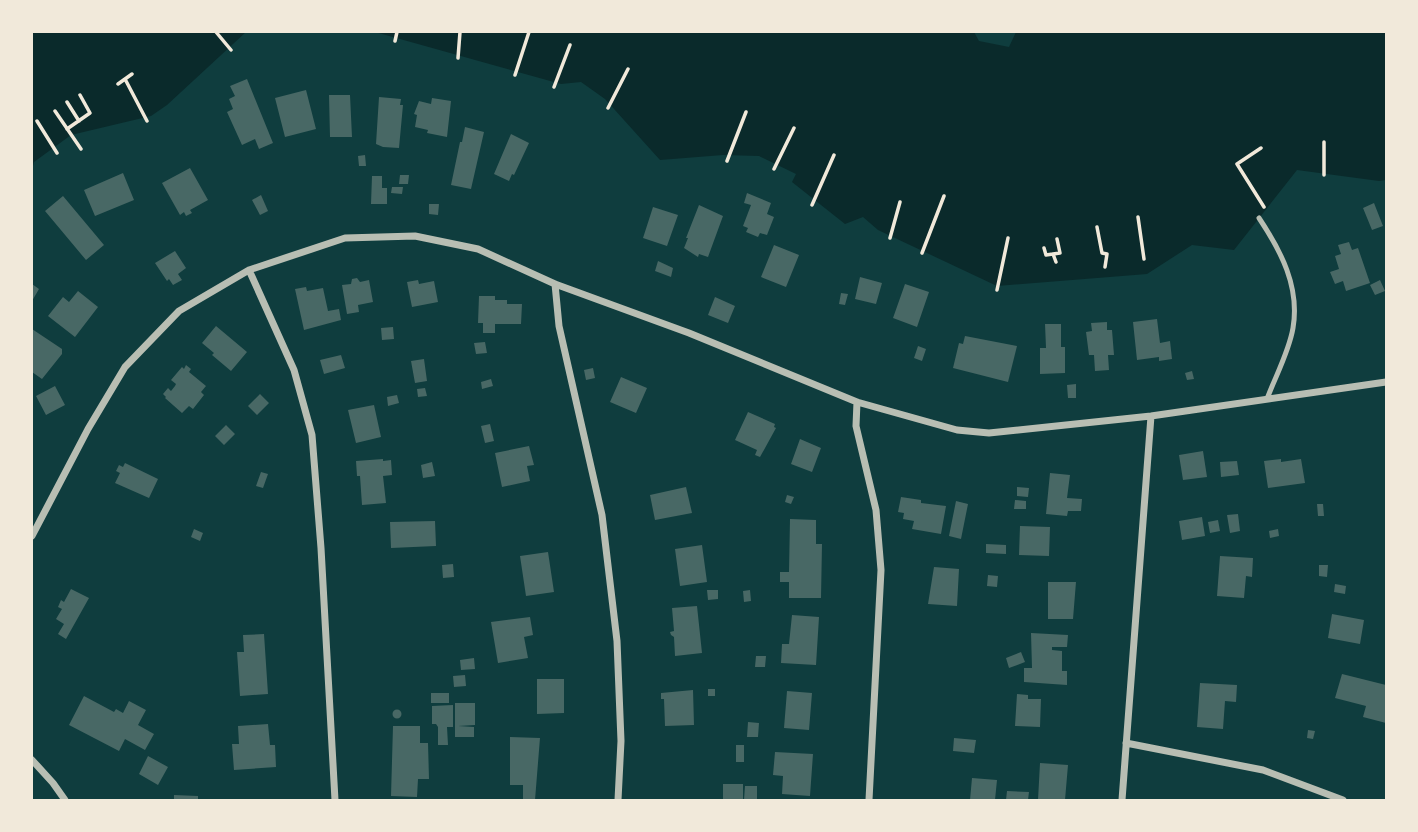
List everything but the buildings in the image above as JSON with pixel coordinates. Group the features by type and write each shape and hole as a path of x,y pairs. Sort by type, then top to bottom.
{"street":[{"path":"32,536 88,429 125,367 179,311 249,270 345,238 415,236 478,249 555,284 689,332 857,402 957,430 989,433 1151,416 1387,382"},
{"path":"249,270 294,370 312,435 335,800"},
{"path":"555,284 559,326 602,515 617,641 621,741 618,800"},
{"path":"857,402 856,426 876,509 881,570 869,800"},
{"path":"1122,800 1151,416"},
{"path":"1126,743 1263,770 1343,800"},
{"path":"32,760 65,800"}],"lane":[{"path":"1259,218 1274,240 1286,267 1295,303 1293,330 1267,399"}],"path":[{"path":"216,32 231,50"},
{"path":"395,41 397,32"},
{"path":"458,58 460,32"},
{"path":"515,75 529,32"},
{"path":"554,87 570,45"},
{"path":"608,108 628,69"},
{"path":"118,84 132,74"},
{"path":"125,79 147,121"},
{"path":"67,129 90,113 80,96"},
{"path":"67,102 79,121"},
{"path":"55,111 81,149"},
{"path":"727,161 746,112"},
{"path":"37,121 57,153"},
{"path":"774,169 793,128"},
{"path":"1324,142 1324,176"},
{"path":"1261,149 1237,164 1268,213"},
{"path":"812,205 834,155"},
{"path":"922,253 944,196"},
{"path":"890,238 900,202"},
{"path":"1138,217 1144,258"},
{"path":"1097,227 1102,253 1107,254 1105,267"},
{"path":"997,290 1008,238"},
{"path":"1044,248 1046,256 1059,253 1057,239"},
{"path":"1053,254 1056,262"}],"water":[{"path":"32,32 246,32 167,105 151,116 71,135 34,162 32,170"},
{"path":"375,32 974,32 979,41 1009,47 1016,32 1386,32 1386,180 1297,170 1234,250 1192,245 1147,274 997,286 878,230 863,217 845,224 792,182 796,174 759,156 723,155 660,160 605,99 581,82 561,84"}]}
